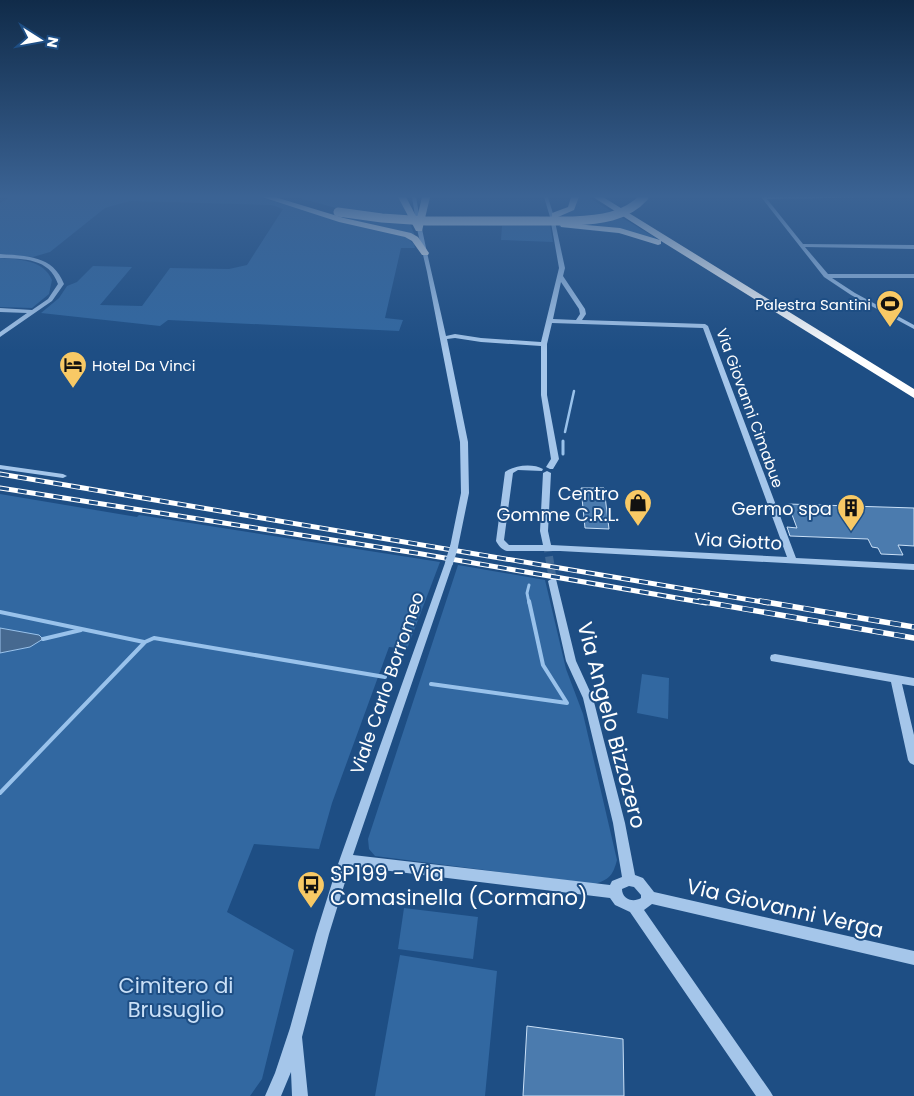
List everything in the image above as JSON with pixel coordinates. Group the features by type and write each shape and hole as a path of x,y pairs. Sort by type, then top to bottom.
{"highway":[{"path":"421,248 425,253"},
{"path":"672,248 691,256"},
{"path":"678,248 914,394"},
{"path":"694,248 811,318"},
{"path":"724,264 737,273"},
{"path":"852,343 914,383"}],"street":[{"name":"Viale Carlo Borromeo","path":"273,1096 295,1034 311,971 346,860 449,563 463,509 466,459 444,338 424,248"},
{"path":"547,544 544,532 545,470 555,458 544,395 544,344 562,264 559,248"},
{"path":"803,248 826,276 852,294 914,327"},
{"path":"0,256 42,262 54,268 61,284 50,300 0,335"},
{"path":"560,276 582,309 583,314 578,321"},
{"path":"826,276 914,276"},
{"path":"0,310 34,312"},
{"name":"Via Giovanni Cimabue","path":"550,321 705,326 792,560"},
{"path":"444,338 461,342 481,340 544,344"},
{"path":"0,467 63,476"},
{"name":"Via Giotto","path":"545,470 517,468 509,472 500,541 504,546 511,548 560,548 914,567"},
{"name":"Via Angelo Bizzozero","path":"553,582 571,660 588,698 617,816 629,880"},
{"path":"775,658 914,682"},
{"path":"896,679 914,760"},
{"path":"346,860 615,892"},
{"path":"629,880 642,885 648,898 644,904 634,907 620,901 615,892 617,885 629,880"},
{"name":"Via Giovanni Verga","path":"648,898 914,958"},
{"path":"634,907 764,1096"},
{"name":"Viale Carlo Borromeo","path":"295,1034 300,1096"}],"green space":[{"path":"0,248 55,248 50,252 33,257 0,254"},
{"path":"258,248 401,248 385,318 403,320 399,331 168,320 160,326 41,313 59,298 67,286 77,282 93,266 132,267 100,305 142,306 170,268 229,269 247,265"},
{"path":"0,258 30,262 43,268 52,280 49,294 32,308 0,307"},
{"name":"Cimitero di Brusuglio","path":"0,494 137,517 139,515 440,562 407,649 389,647 332,803 319,849 254,844 227,912 294,950 262,1079 250,1096 0,1096"},
{"path":"458,565 545,580 566,669 583,714 617,860 610,876 600,882 595,884 375,856 369,849 368,839"},
{"path":"642,674 669,678 668,719 637,713"},
{"path":"404,908 478,917 473,959 398,949"},
{"path":"400,955 497,971 485,1096 375,1096"}],"shaded area":[{"path":"0,628 39,635 43,639 30,647 0,653"}],"building":[{"path":"581,488 604,488 609,529 585,528"},
{"name":"Germo spa","path":"788,504 914,508 914,546 898,545 903,555 881,554 878,548 872,547 868,539 790,536 787,527 797,528"},
{"path":"527,1026 623,1039 624,1096 523,1096"}],"waterway":[{"path":"565,432 574,391"},
{"path":"563,441 563,454"},
{"path":"529,585 527,593 529,603"},
{"path":"431,684 567,703 543,665 529,601"},
{"path":"0,612 144,642"},
{"path":"43,639 81,630"},
{"path":"0,793 145,642 154,638 385,677"}],"tunnel":[{"path":"547,544 553,581"}],"railway":[{"path":"0,474 768,603"},
{"path":"0,488 416,553 706,603"},
{"path":"699,601 914,638"},
{"path":"760,601 914,627"}],"place":[{"name":"Palestra Santini","path":"890,328"},
{"name":"Hotel Da Vinci","path":"73,389"},
{"name":"Centro Gomme C.R.L.","path":"638,527"},
{"name":"Germo spa","path":"851,532"},
{"name":"SP199 - Via Comasinella (Cormano)","path":"311,909"}]}
